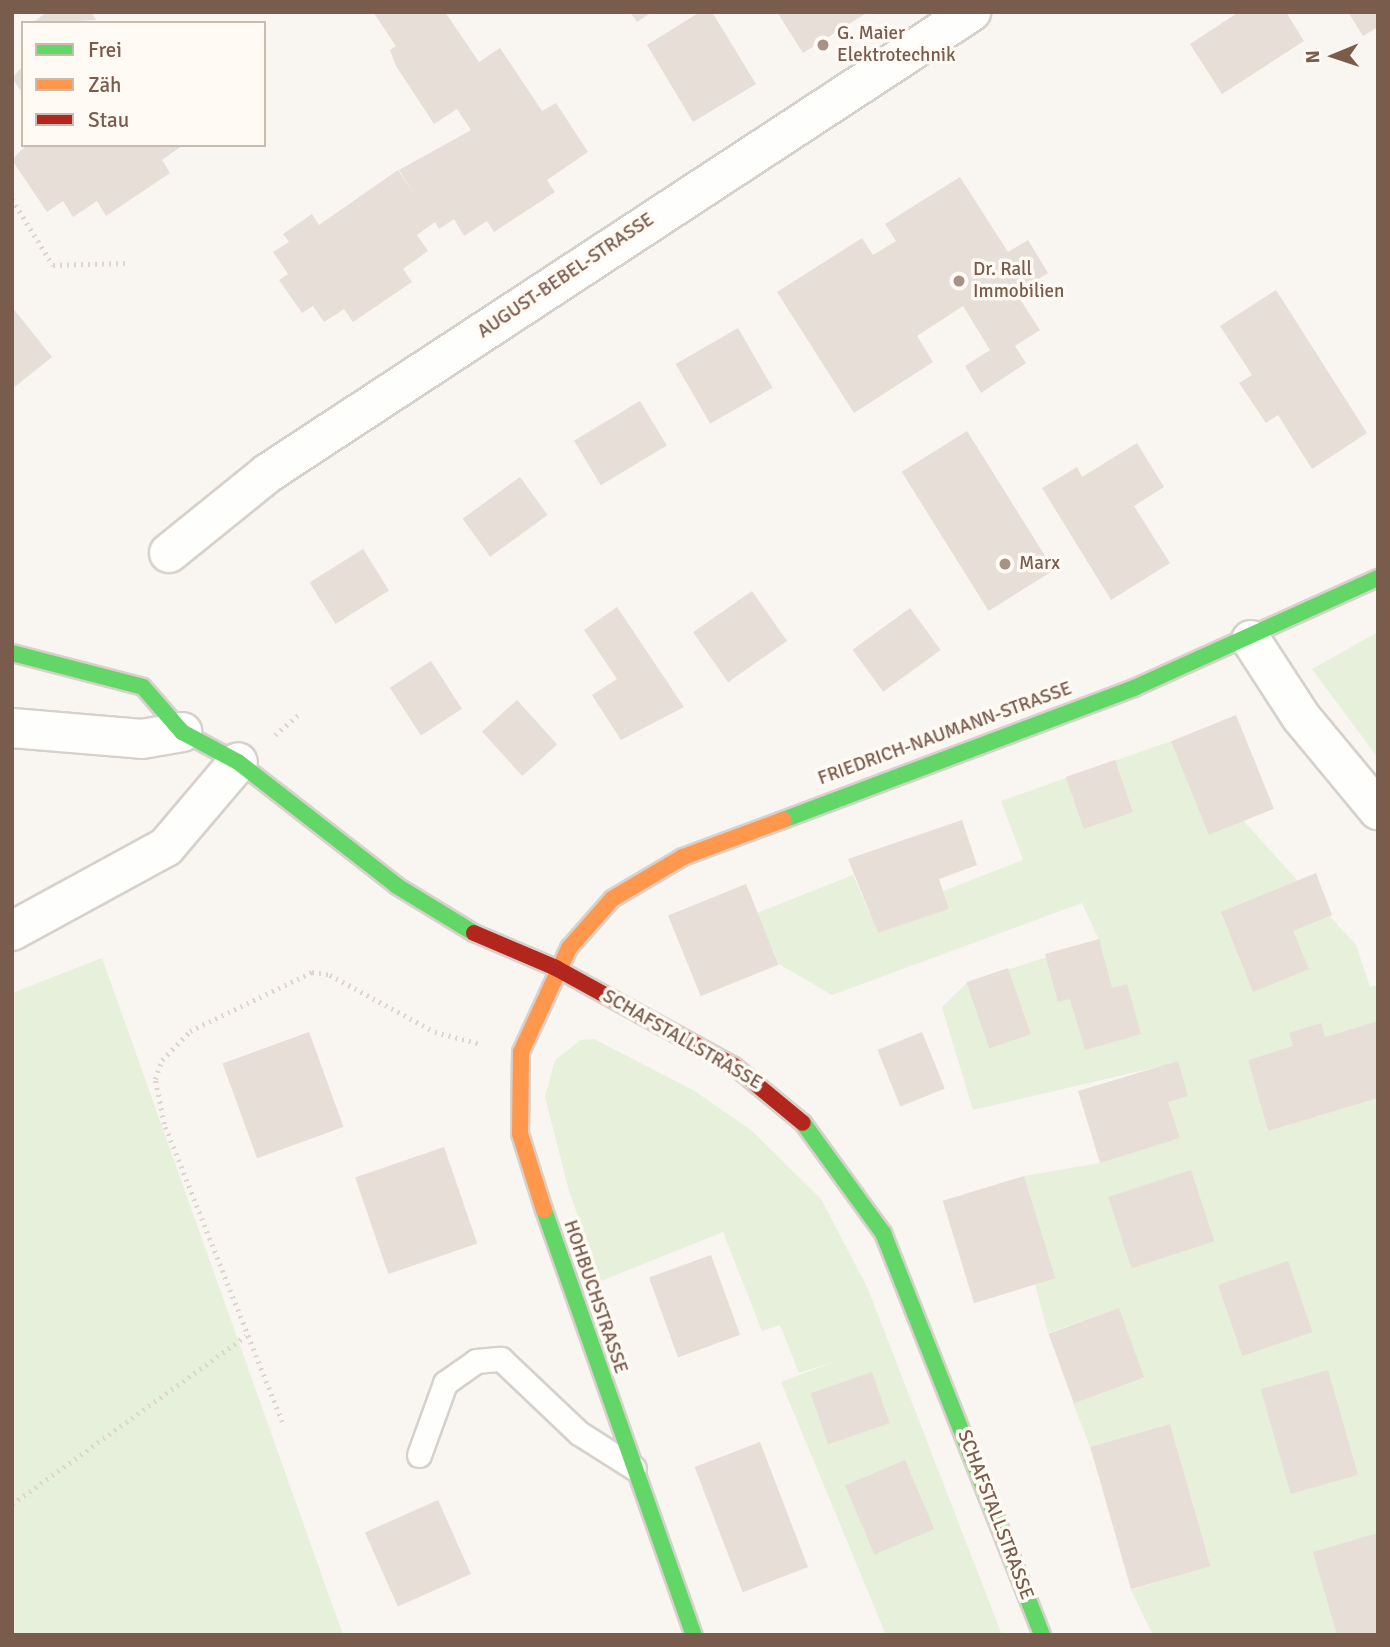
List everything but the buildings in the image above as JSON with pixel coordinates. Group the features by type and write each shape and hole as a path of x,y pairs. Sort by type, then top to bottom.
{"street":[{"name":"AUGUST-BEBEL-STRASSE","path":"169,553 268,473 971,12"},
{"name":"FRIEDRICH-NAUMANN-STRASSE","path":"556,968 612,899 684,857 1251,640 1378,578"},
{"path":"1251,640 1301,717 1378,810"},
{"name":"SCHAFSTALLSTRASSE","path":"12,653 143,687 182,732 238,762 435,911 556,968 750,1076 808,1127 843,1168 910,1296 1042,1635"},
{"path":"12,728 142,738 182,732"},
{"path":"12,931 166,847 238,762"},
{"name":"HOHBUCHSTRASSE","path":"556,968 521,1052 517,1099 532,1180 694,1635"}],"lane":[{"path":"419,1455 445,1383 476,1361 501,1359 579,1433 634,1468"}],"path":[{"path":"12,199 53,265 127,263"},
{"path":"282,1422 246,1336 157,1098 155,1079 173,1044 312,972 330,975 436,1032 521,1052"},
{"path":"12,1504 246,1336"}],"green space":[{"path":"1378,632 1378,758 1312,669"},
{"path":"1171,741 1356,945 1370,987 1378,985 1378,1021 1248,1060 1268,1131 1378,1098 1378,1635 1153,1635 1131,1590 1211,1566 1170,1424 1090,1447 1073,1403 1144,1378 1119,1308 1048,1333 1035,1284 1054,1278 1024,1176 1100,1163 1179,1138 1157,1067 973,1110 942,1007 967,983 1099,940 1082,903 832,995 779,964 757,913 853,875 878,933 949,909 943,891 1023,860 1001,801"},
{"path":"102,958 343,1635 12,1635 12,993"},
{"path":"594,1039 693,1090 751,1130 821,1199 868,1289 1002,1635 886,1635 781,1382 836,1361 799,1373 780,1325 762,1331 723,1232 601,1281 569,1191 545,1097 555,1060 581,1040"}],"traffic: fast":[{"path":"783,820 1134,688 1378,578"},
{"path":"12,653 143,687 182,732 238,762 397,886 474,933"},
{"path":"803,1123 883,1233 1042,1635"},
{"path":"544,1210 694,1635"}],"traffic: slow":[{"path":"544,1210 520,1134 521,1052 569,948 612,899 683,857 783,820"}],"traffic: jam":[{"path":"474,933 556,968 734,1066 803,1123"}],"place":[{"name":"G. Maier Elektrotechnik","path":"823,45"},
{"name":"Dr. Rall Immobilien","path":"959,281"},
{"name":"Marx","path":"1005,564"}]}
